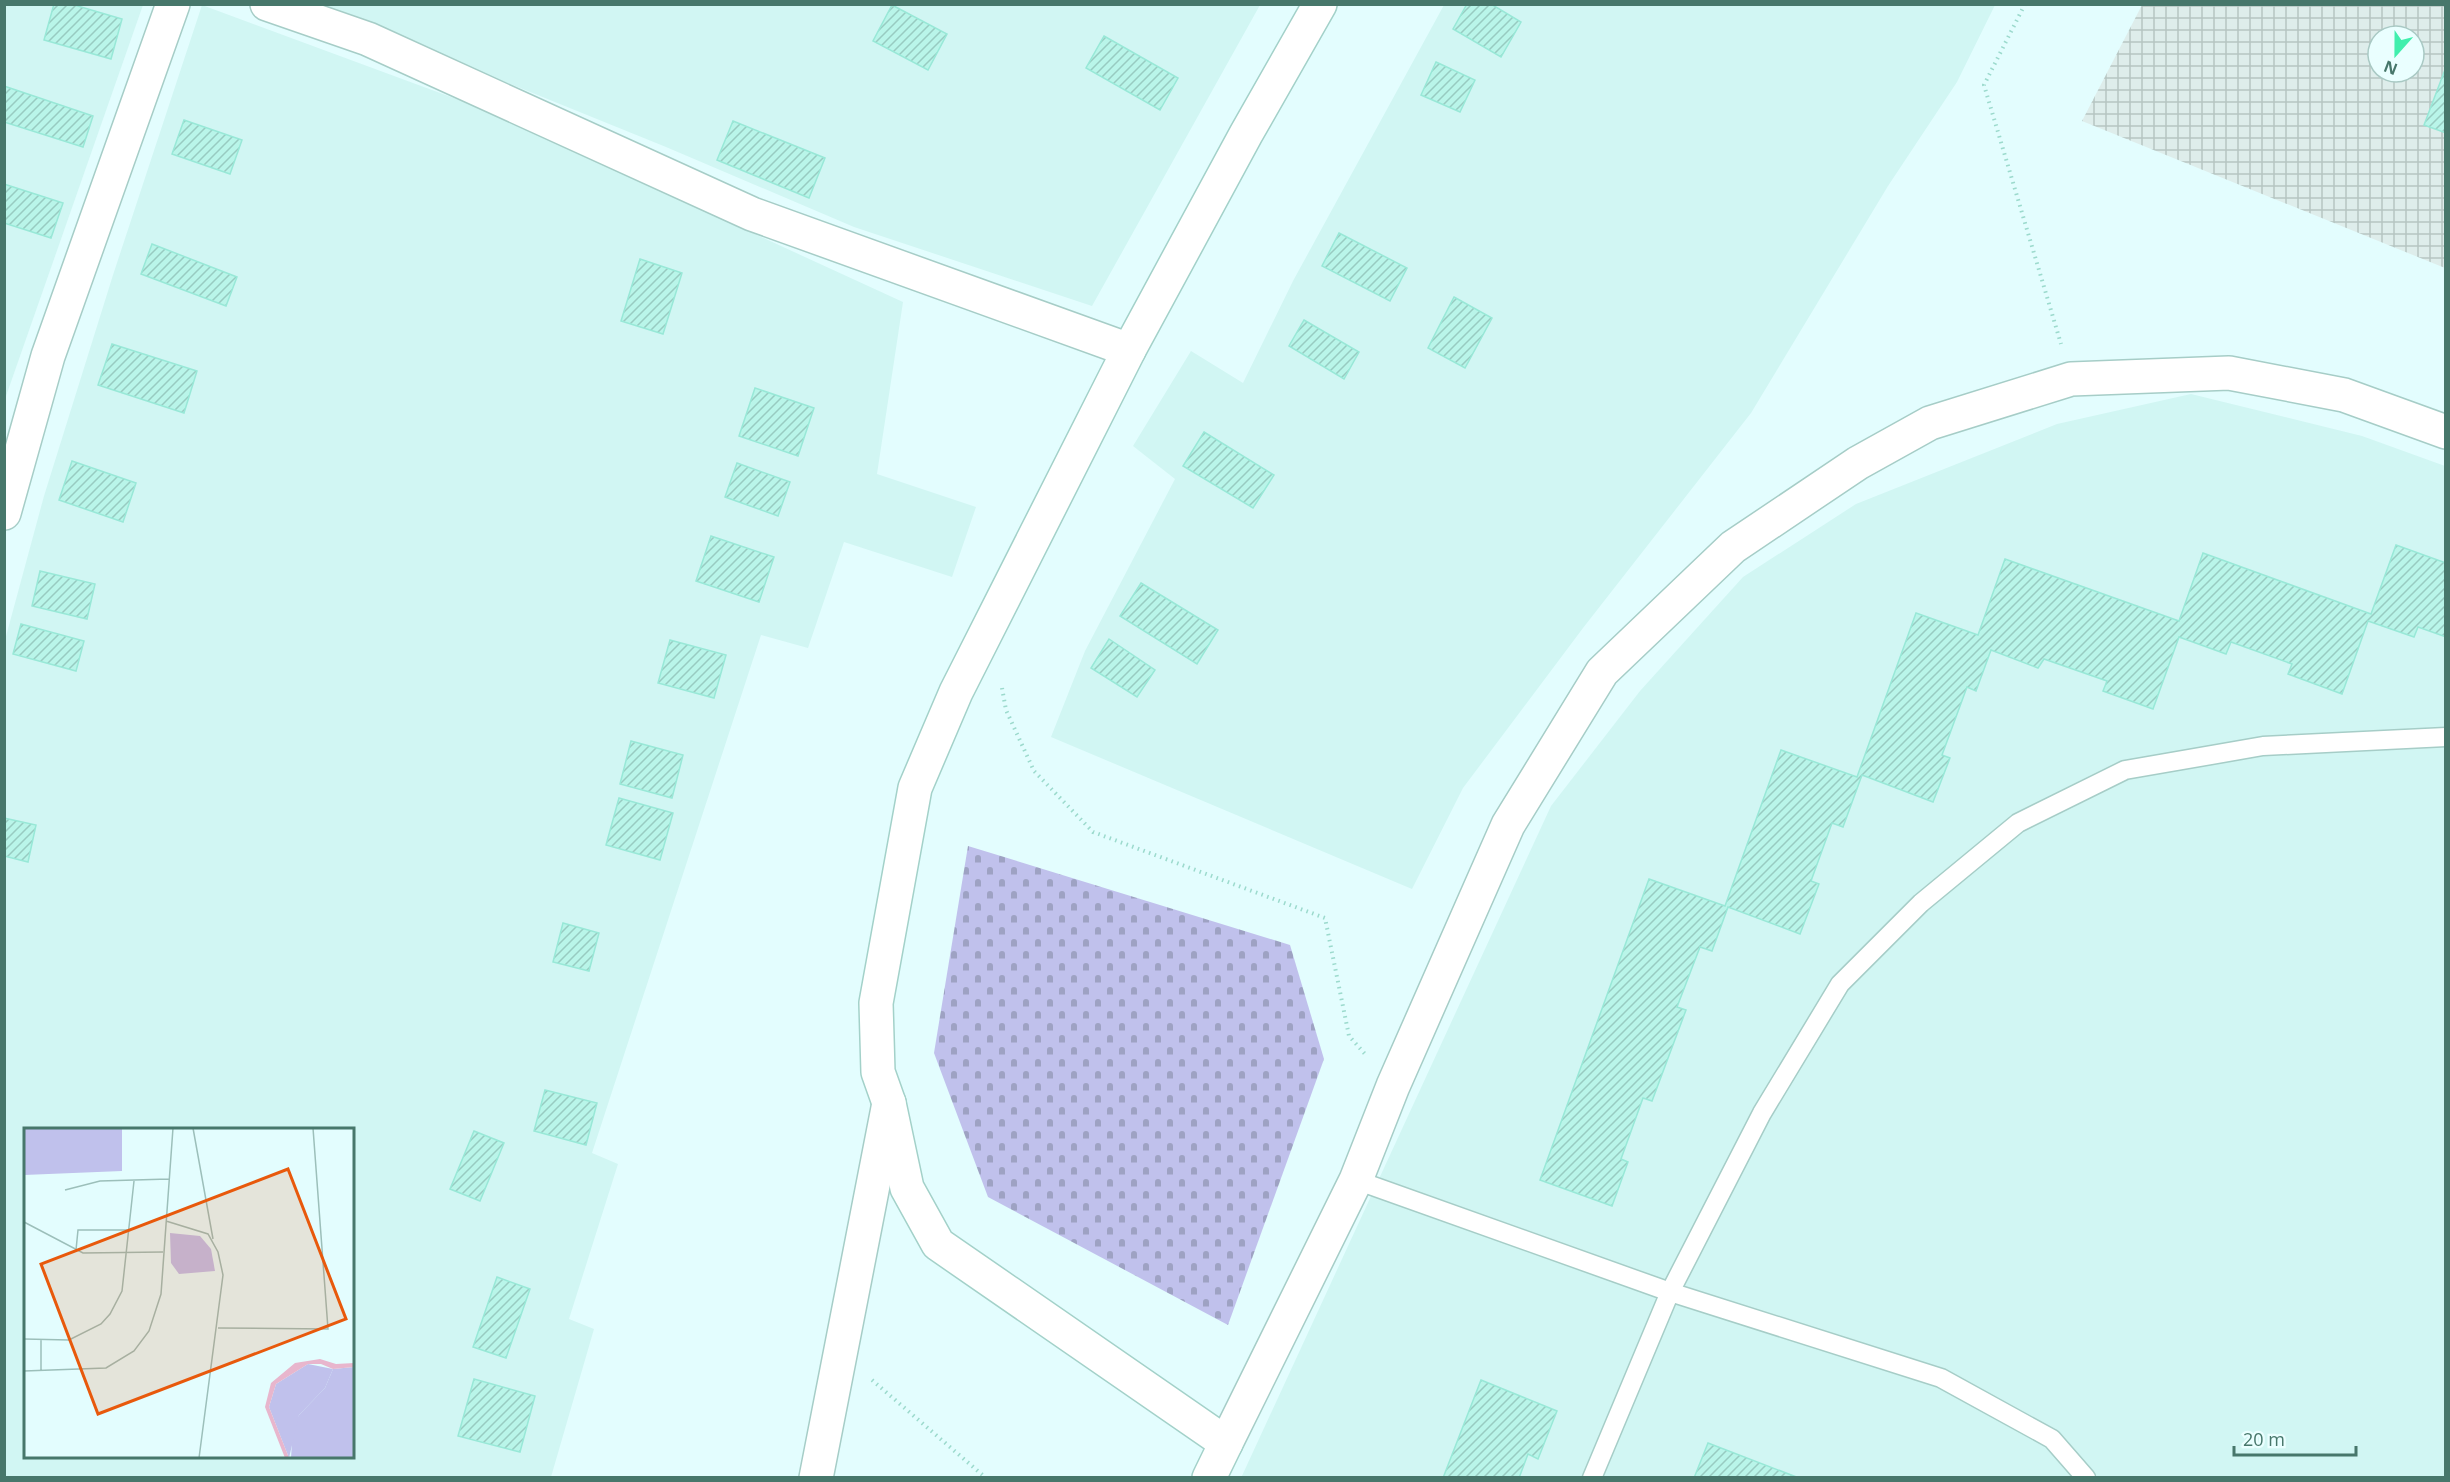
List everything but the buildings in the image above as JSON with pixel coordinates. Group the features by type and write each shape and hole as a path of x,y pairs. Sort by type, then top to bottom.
{"street":[{"path":"4,513 48,356 173,4"},
{"path":"267,4 368,39 752,214 1129,350"},
{"path":"1226,1443 938,1244 907,1188 889,1103 878,1072 876,1003 915,788 956,692 1129,350 1246,134 1320,4"},
{"path":"1209,1478 1356,1180 1393,1086 1508,825 1602,672 1733,547 1858,463 1930,423 2071,379 2229,373 2344,395 2445,432"},
{"path":"816,1478 889,1103"}],"lane":[{"path":"1592,1478 1670,1292 1762,1113 1840,984 1921,903 2018,823 2125,770 2263,746 2445,737"},
{"path":"1356,1180 1670,1292 1941,1378 2052,1439 2086,1478"}],"path":[{"path":"2025,4 1984,85 2071,379"},
{"path":"989,626 1006,710 1035,771 1093,832 1325,918 1349,1036 1393,1086"},
{"path":"840,1353 986,1478"}],"shaded area":[{"path":"5,5 143,5 5,399"},
{"path":"202,5 478,107 903,302 877,474 976,507 952,577 844,542 808,648 761,635 592,1153 618,1164 569,1319 594,1329 551,1477 5,1478 5,640 44,496 113,275"},
{"path":"315,5 1260,5 1092,306 854,227 666,147"},
{"path":"1444,5 1995,5 1957,82 1888,186 1751,413 1583,628 1463,788 1412,889 1051,737 1085,651 1175,479 1133,446 1191,351 1243,383 1293,281"},
{"path":"2142,5 2445,5 2445,268 2082,121"},
{"path":"2191,394 2362,436 2445,466 2445,1477 1241,1478 1551,806 1640,691 1743,577 1856,504 2057,424"}],"green space":[{"path":"968,846 1290,945 1324,1059 1228,1325 988,1197 934,1053"}]}
